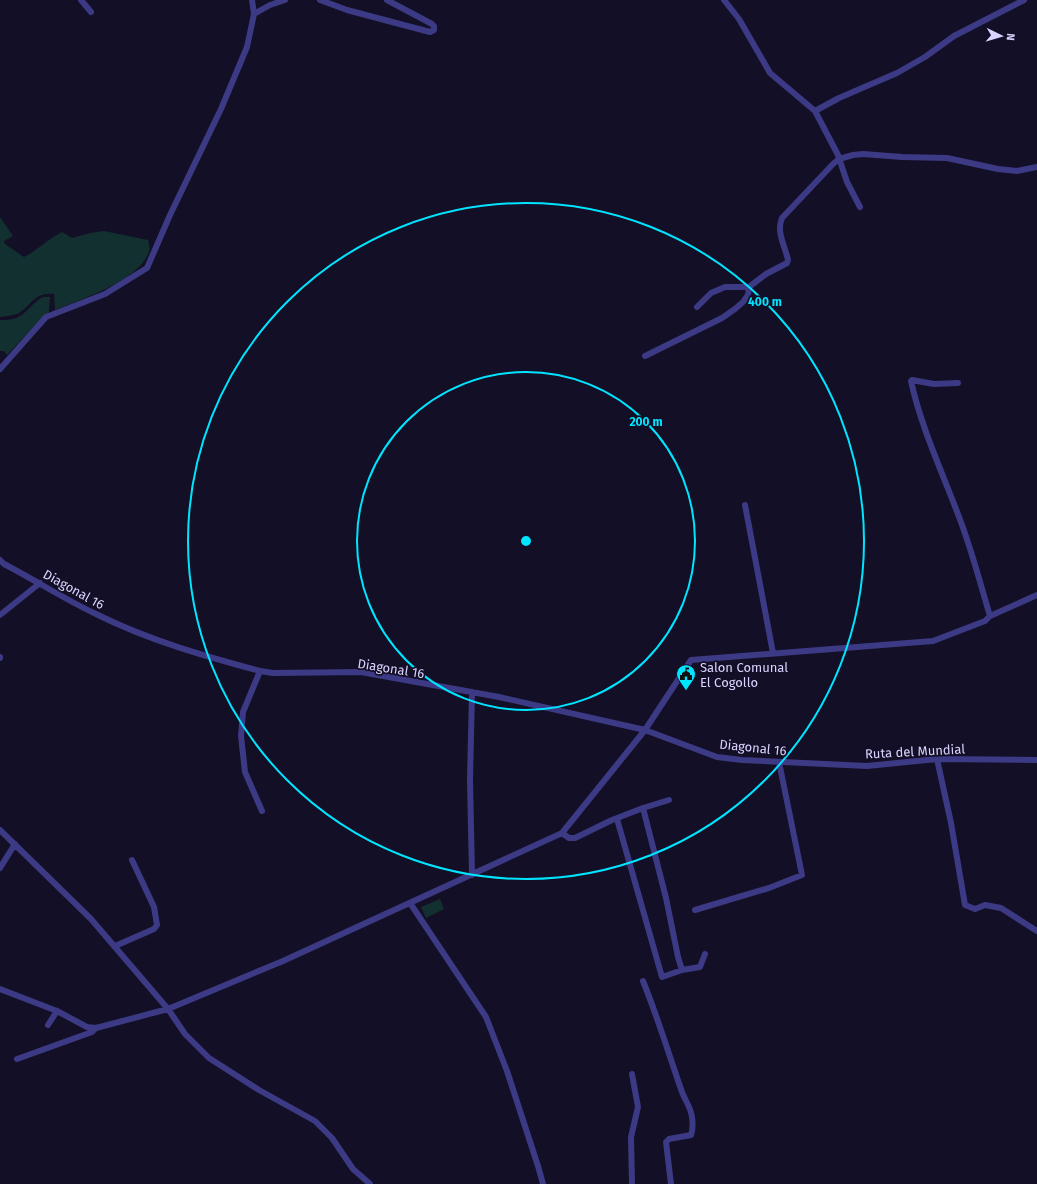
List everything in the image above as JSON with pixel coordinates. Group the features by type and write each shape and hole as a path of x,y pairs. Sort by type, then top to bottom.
{"street":[{"path":"81,0 92,12"},
{"path":"0,369 46,316 105,294 147,268 170,215 221,109 247,47 254,14 252,0"},
{"path":"254,14 285,0"},
{"path":"320,0 347,10 430,32 434,30 434,26 432,24 387,0"},
{"path":"724,0 738,19 770,73 815,111 839,159 847,182 860,207"},
{"path":"815,111 839,98 897,73 954,36 1024,0"},
{"path":"697,307 711,293 725,287 749,287 766,274 787,263 788,260 779,230 779,224 782,218 825,171 839,159 863,154 947,158 998,169 1017,171 1037,167"},
{"path":"645,356 722,318 742,302 748,295 749,287"},
{"path":"958,383 951,384 911,381 914,395 937,462 962,525 990,616"},
{"path":"745,505 773,653"},
{"name":"Diagonal 16","path":"0,560 4,564 96,615 171,646 260,671 361,672 499,697 645,730 717,757 742,760 794,762"},
{"path":"0,615 40,583"},
{"path":"0,989 57,1011 87,1026 96,1028 168,1009 283,961 562,833 645,730 691,660 933,641 985,620 990,616 1037,595"},
{"path":"260,671 243,712 241,736 245,772 262,810"},
{"path":"472,692 470,780 472,875"},
{"path":"937,759 951,823 965,905 975,909 985,905 1001,908 1037,931"},
{"name":"Ruta del Mundial","path":"794,762 867,766 937,759 1037,760"},
{"path":"695,910 769,888 802,875 779,762"},
{"path":"562,833 569,838 574,838 644,808 669,800"},
{"path":"644,808 682,970"},
{"path":"617,819 662,977 682,970 700,967 705,954"},
{"path":"0,830 91,918 168,1009 185,1034 209,1058 259,1090 314,1121 332,1138 353,1169 370,1184"},
{"path":"0,868 15,844"},
{"path":"115,946 154,929 157,925 154,907 132,860"},
{"path":"410,903 486,1017 507,1071 543,1184"},
{"path":"643,981 656,1014 682,1094 690,1109 692,1117 693,1129 691,1135 669,1139 666,1142 671,1184"},
{"path":"48,1025 57,1011"},
{"path":"17,1059 92,1032 96,1028"},
{"path":"632,1074 638,1107 630,1137 632,1184"}],"green space":[{"path":"0,217 13,236 4,241 5,244 24,257 62,232 72,238 104,231 148,240 149,252 134,272 108,288 55,310 54,294 42,295 19,313 0,317"},
{"path":"43,297 50,297 49,312 7,355 4,351 0,351 0,320 10,320 22,315"},
{"path":"440,899 444,909 426,918 421,907"}],"place":[{"name":"Salon Comunal El Cogollo","path":"686,691"}]}
